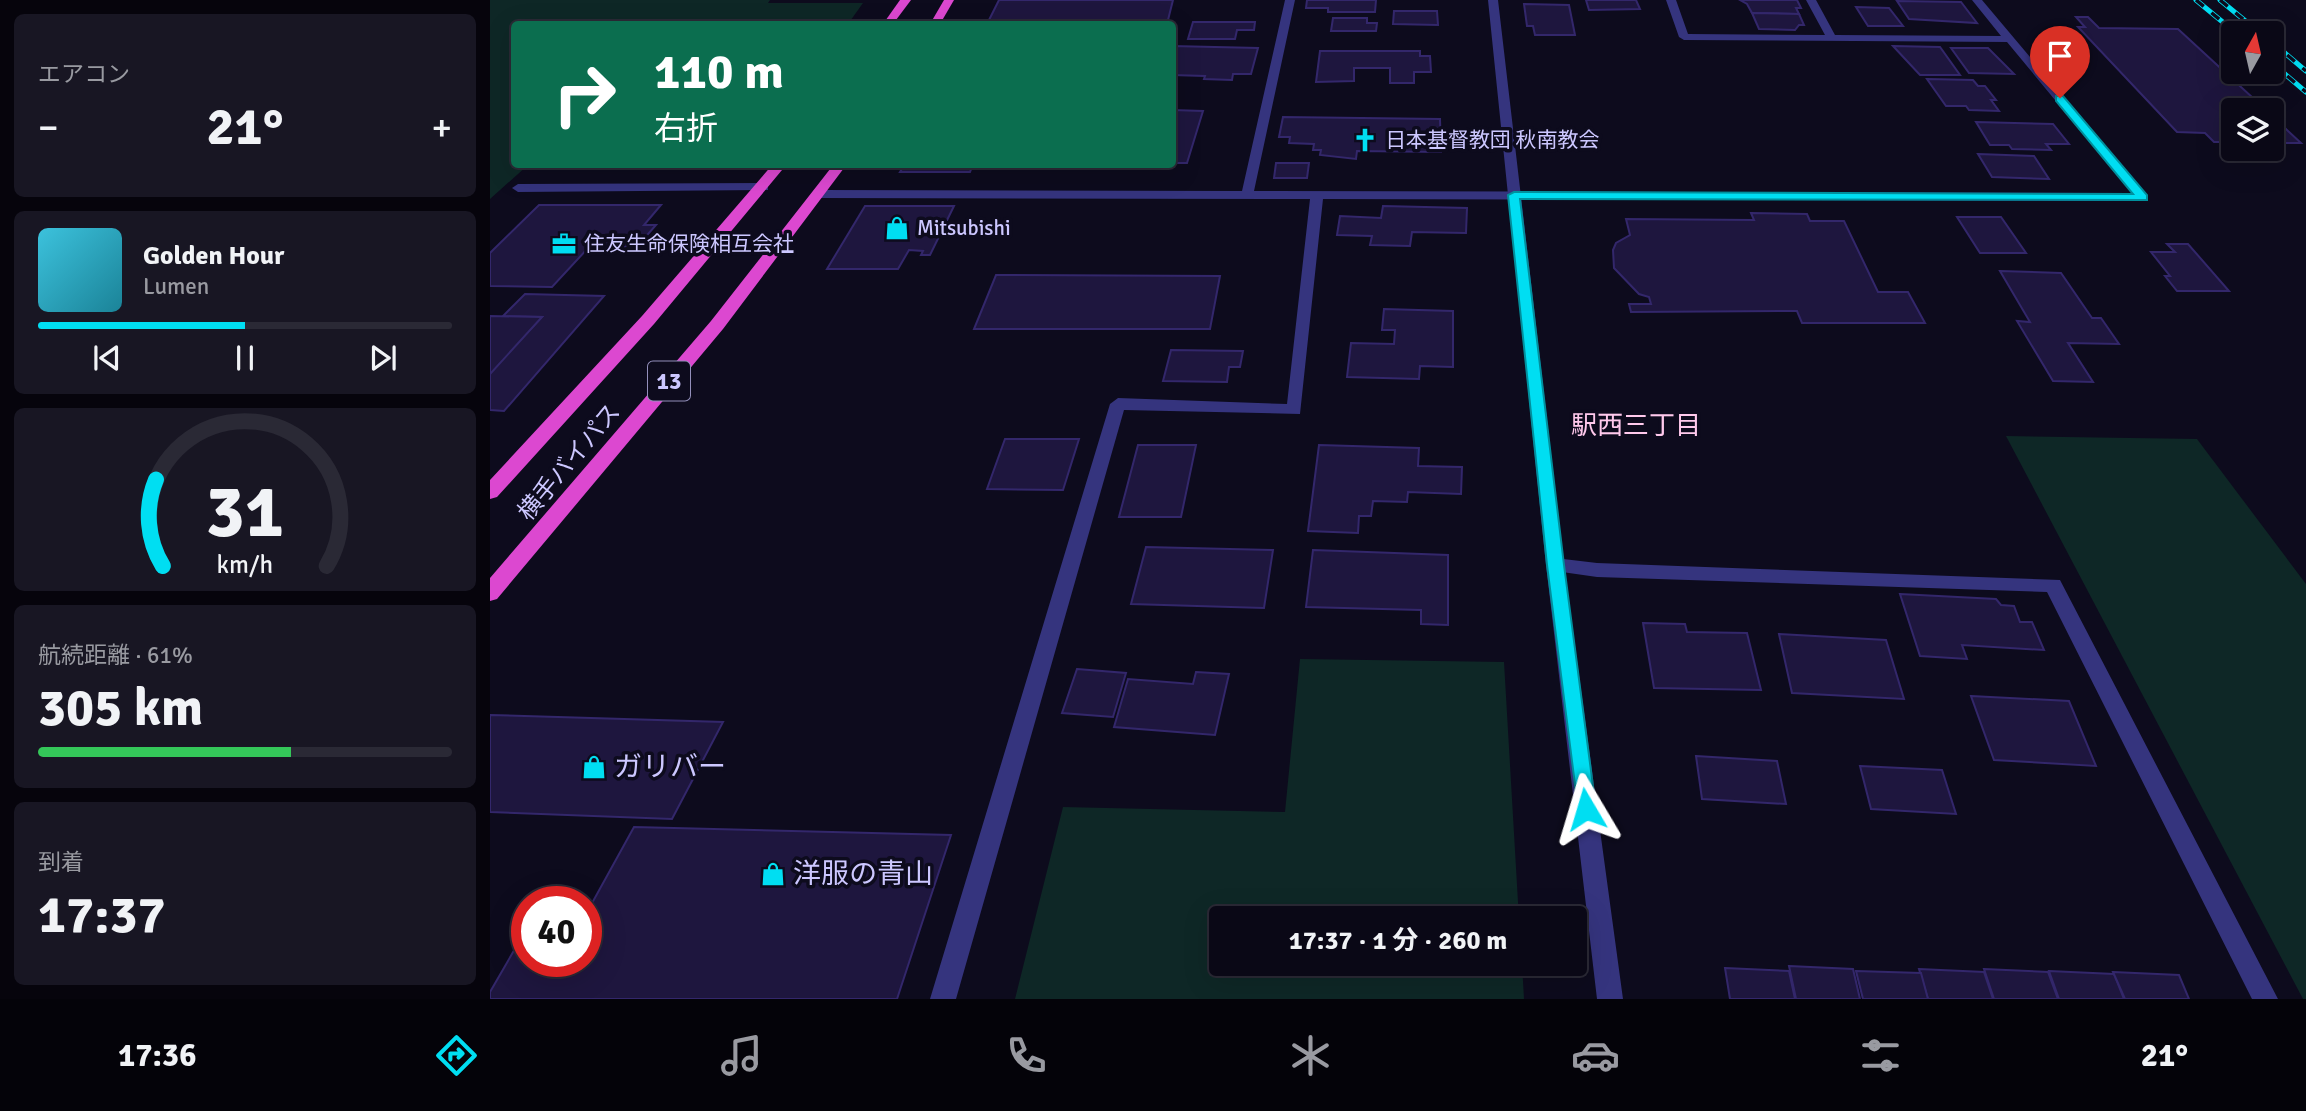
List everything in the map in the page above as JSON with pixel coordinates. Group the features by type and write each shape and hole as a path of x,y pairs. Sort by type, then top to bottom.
{"highway":[{"path":"890,21 906,0"},
{"path":"937,21 949,0"},
{"name":"横手バイパス","path":"490,492 648,320 778,168"},
{"name":"横手バイパス","path":"490,593 717,325 838,168"}],"street":[{"path":"1247,196 1290,0"},
{"path":"1493,0 1555,565 1610,999"},
{"path":"1671,0 1684,37 2010,39"},
{"path":"1811,0 1832,38"},
{"path":"820,194 2142,197 1977,0"},
{"path":"518,188 763,187"},
{"path":"943,999 1118,404 1294,410 1317,196"},
{"path":"1555,565 1597,570 2053,585 2265,999"}],"green space":[{"path":"490,0 770,0 768,3 863,3 850,21 511,21 511,168 525,168 490,199"},
{"path":"2006,436 2197,439 2306,584 2306,999 2303,999"},
{"path":"1300,659 1504,662 1518,906 1209,906 1209,976 1523,976 1524,999 1015,999 1063,807 1285,812"}],"building":[{"path":"999,0 1173,0 1168,21 988,21"},
{"path":"1307,0 1376,0 1375,12 1328,12 1328,8 1306,8"},
{"path":"1586,0 1636,0 1640,9 1589,10"},
{"path":"1740,0 1797,0 1801,8 1796,8 1799,14 1752,13 1747,4"},
{"path":"1897,1 1961,2 1977,23 1909,19"},
{"path":"1524,4 1569,5 1575,35 1535,35 1533,26 1527,26"},
{"path":"1856,7 1889,8 1903,26 1868,26"},
{"path":"1394,11 1437,11 1438,25 1393,24"},
{"path":"1752,13 1799,14 1804,25 1799,25 1795,30 1759,29"},
{"path":"2076,17 2088,17 2099,28 2178,29 2221,69 2221,84 2238,84 2253,98 2221,98 2221,142 2214,142 2205,133 2177,132 2078,27 2085,27"},
{"path":"1333,18 1367,18 1367,23 1377,23 1376,31 1331,31"},
{"path":"1193,22 1255,22 1254,30 1237,30 1235,39 1188,39"},
{"path":"1176,46 1258,48 1251,74 1233,74 1232,80 1204,79 1205,76 1176,75"},
{"path":"1893,46 1940,47 1960,75 1920,75"},
{"path":"1951,48 1988,48 2014,74 1969,73"},
{"path":"1320,51 1420,51 1420,56 1430,56 1431,72 1414,72 1414,83 1390,83 1390,68 1354,68 1354,81 1316,82"},
{"path":"1927,79 1973,80 1978,86 1985,86 1996,100 1991,100 1999,111 1946,106"},
{"path":"1176,110 1203,111 1187,163 1176,163"},
{"name":"日本基督教団 秋南教会","path":"1283,117 1440,119 1441,152 1357,151 1356,159 1320,155 1321,150 1313,150 1314,144 1289,143 1290,137 1279,137"},
{"path":"1976,122 2053,124 2069,144 2046,144 2051,150 2012,149 2009,145 1990,145"},
{"path":"2284,127 2301,143 2284,143"},
{"path":"1978,154 2034,156 2049,179 1992,177"},
{"path":"1276,163 1309,163 1307,178 1274,178"},
{"path":"902,168 972,168 970,172 900,172"},
{"name":"住友生命保険相互会社","path":"539,205 661,205 644,225 656,225 642,241 633,241 627,247 589,247 552,287 490,286 490,253"},
{"name":"Mitsubishi","path":"865,206 954,206 930,255 921,255 923,251 909,250 898,269 827,269"},
{"path":"1383,206 1467,208 1466,233 1412,232 1410,246 1370,245 1372,236 1337,235 1340,216 1381,218"},
{"path":"1751,213 1807,214 1810,221 1844,221 1878,292 1908,292 1925,323 1802,323 1797,311 1631,312 1629,304 1651,304 1649,297 1639,294 1614,268 1613,250 1616,243 1630,235 1626,219 1754,220"},
{"path":"1957,217 2001,217 2026,253 1980,253"},
{"path":"2167,244 2188,244 2229,291 2177,291 2165,276 2170,276 2151,252 2175,252"},
{"path":"2000,271 2061,273 2092,318 2101,318 2119,344 2068,343 2093,382 2053,381 2017,321 2030,322"},
{"path":"996,275 1220,276 1210,329 974,329"},
{"path":"525,294 604,296 504,411 490,410 490,372 542,317 503,316"},
{"path":"1384,309 1453,311 1453,367 1420,366 1419,379 1347,377 1351,343 1394,344 1395,330 1382,330"},
{"path":"490,316 542,317 491,373 490,372"},
{"path":"1171,350 1243,351 1240,367 1229,367 1227,382 1163,381"},
{"path":"1005,439 1079,439 1063,490 987,489"},
{"path":"1138,445 1196,445 1181,517 1119,517"},
{"path":"1319,445 1419,448 1418,466 1462,467 1461,494 1408,492 1407,502 1373,501 1371,516 1359,516 1358,533 1308,531"},
{"path":"1146,547 1273,550 1264,608 1131,604"},
{"path":"1313,550 1448,555 1448,625 1421,624 1421,610 1306,607"},
{"path":"1900,594 1996,599 2001,605 2014,606 2020,622 2032,622 2044,650 1962,645 1967,659 1920,656"},
{"path":"1643,623 1685,624 1687,632 1747,633 1761,690 1654,688"},
{"path":"1779,634 1886,640 1904,699 1792,693"},
{"path":"1077,669 1126,673 1113,717 1062,713"},
{"path":"1196,672 1229,674 1215,735 1114,727 1128,679 1193,684"},
{"path":"1971,696 2069,701 2096,766 1994,760"},
{"name":"ガリバー","path":"490,715 723,722 672,819 490,812"},
{"path":"1696,756 1777,761 1786,804 1702,799"},
{"path":"1860,766 1942,770 1956,814 1871,809"},
{"name":"洋服の青山","path":"634,827 951,835 897,999 490,999 490,992 511,956 511,977 602,977 601,886"},
{"path":"1789,966 1853,969 1860,999 1796,999"},
{"path":"1725,968 1789,971 1795,999 1730,999"},
{"path":"1919,969 1984,972 1993,999 1928,999"},
{"path":"1984,969 2048,972 2058,999 1994,999"},
{"path":"1856,971 1921,973 1928,999 1863,999"},
{"path":"2049,971 2114,974 2124,999 2059,999"},
{"path":"2113,972 2179,975 2189,999 2125,999"}],"railway":[{"path":"2196,0 2221,21"},
{"path":"2220,0 2245,21"},
{"path":"2284,52 2306,71"},
{"path":"2284,73 2306,92"}],"place":[{"name":"日本基督教団 秋南教会","path":"1365,140"},
{"name":"Mitsubishi","path":"897,228"},
{"name":"住友生命保険相互会社","path":"564,244"},
{"name":"ガリバー","path":"594,767"},
{"name":"洋服の青山","path":"773,874"}],"district":[{"name":"駅西三丁目","path":"1636,426"}],"route":[{"path":"1586,809 1555,565 1514,195 2142,197 2060,98"}]}
